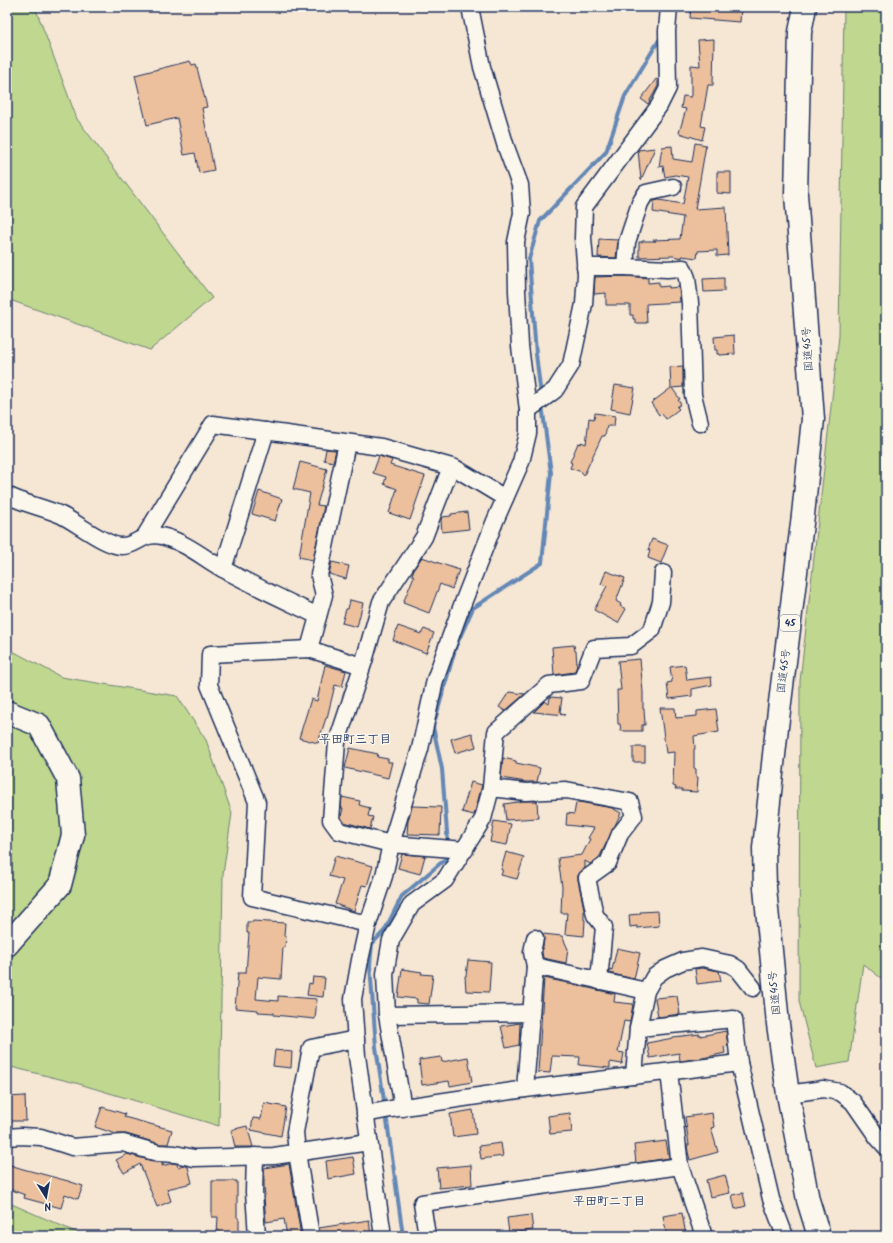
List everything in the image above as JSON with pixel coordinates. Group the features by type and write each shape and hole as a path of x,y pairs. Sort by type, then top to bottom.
{"main road":[{"name":"国道45号","path":"805,7 800,32 796,194 813,419 804,515 777,727 764,848 765,888 778,1024 788,1094 808,1200 819,1236"},
{"path":"7,712 39,725 68,779 73,835 60,885 7,945"}],"street":[{"path":"384,1111 356,1039 352,999 360,960 368,924 384,876 391,844 420,749 435,680 459,613 521,462 528,433 531,408 520,346 517,291 516,242 522,213 520,185 506,148 482,67 470,7"},
{"path":"531,408 555,390 571,365 584,304 584,207 659,106 668,88 667,30 669,7"},
{"path":"625,267 627,242 640,203 646,193 673,187"},
{"path":"585,268 683,268 687,278 690,303 693,395 700,423"},
{"path":"145,536 213,424 381,447 455,468 505,498"},
{"path":"223,569 266,432"},
{"path":"310,649 324,595 319,574 347,442"},
{"path":"450,467 424,537 381,602 337,742 331,820 339,831 391,844 454,849"},
{"path":"7,495 15,500 60,515 112,544 122,546 129,545 145,536 164,536 179,542 223,569 318,616"},
{"path":"383,1236 369,1142 384,1111 387,1015 385,974 391,940 412,904 445,880 454,849 482,819 491,788 496,732 549,685 581,681 594,648 631,646 652,630 661,602 663,573"},
{"path":"362,666 310,649 210,654 209,685 257,802 252,897 368,924"},
{"path":"491,788 526,792 566,790 630,802 634,816 620,834 608,863 587,878 595,915 604,928 599,981"},
{"path":"525,1089 535,966 532,952 535,938"},
{"path":"634,1076 638,1028 646,991 654,977 664,969 683,961 702,958 730,964 738,969 753,988"},
{"path":"535,966 646,991"},
{"path":"387,1015 531,1013"},
{"path":"638,1028 734,1019 739,1063 771,1199 785,1236"},
{"path":"311,1236 297,1153 295,1132 311,1048 356,1039"},
{"path":"384,1111 525,1089 739,1063"},
{"path":"669,1072 680,1166 704,1236"},
{"path":"788,1094 823,1089 840,1092 853,1102 886,1147"},
{"path":"7,1138 21,1136 41,1137 72,1147 122,1143 158,1154 175,1154 194,1158 274,1156 369,1142"},
{"path":"255,1156 254,1192 257,1236"},
{"path":"427,1236 422,1203 680,1166"}],"green space":[{"path":"7,7 35,7 77,119 212,298 150,350 7,299"},
{"path":"844,7 886,7 886,982 863,964 849,1062 816,1068 799,1001 800,681 839,336"},
{"path":"7,648 61,677 177,696 206,740 232,813 223,874 219,1126 76,1083 7,1066"},
{"path":"7,1202 85,1236 7,1236"}],"building":[{"path":"691,7 741,7 740,22 690,18"},
{"path":"714,39 713,85 708,85 701,126 705,127 702,140 679,133 686,109 681,108 683,96 691,97 691,65 700,66 698,40"},
{"path":"190,61 192,65 196,64 207,107 202,108 214,170 199,173 195,153 184,155 177,118 147,125 135,75"},
{"path":"656,79 658,80 658,86 648,104 641,99"},
{"path":"695,143 706,145 695,209 726,207 728,255 717,256 717,250 698,251 697,258 682,256 682,258 673,256 639,257 639,242 680,239 683,217 653,212 654,201 659,200 683,204 688,177 675,175 665,177 663,166 659,167 662,147 672,146 673,159 692,162"},
{"path":"655,148 641,180 638,150"},
{"path":"717,172 731,172 731,194 717,193"},
{"path":"599,239 618,240 616,258 598,257"},
{"path":"625,276 648,278 648,283 659,282 659,287 679,287 680,302 646,304 647,323 635,323 633,315 630,315 630,305 606,305 606,293 594,294 595,277"},
{"path":"724,278 724,291 704,292 703,279"},
{"path":"734,335 735,354 717,354 717,350 715,350 714,337"},
{"path":"683,366 683,387 672,388 680,399 678,400 681,404 677,407 679,409 666,419 661,413 659,415 651,403 671,388 670,367"},
{"path":"615,385 635,388 630,413 611,409"},
{"path":"595,413 615,416 614,426 607,426 605,436 602,436 584,475 582,472 570,468 572,463 570,462 578,443 581,444 581,442 586,444 589,418 594,419"},
{"path":"326,449 336,450 333,462 324,460"},
{"path":"379,456 392,460 390,465 425,476 410,520 389,513 397,489 384,484 386,477 373,473"},
{"path":"300,462 327,469 317,505 324,506 313,560 299,557 310,493 293,489"},
{"path":"259,491 282,499 275,521 252,514"},
{"path":"467,512 469,529 442,532 442,517"},
{"path":"652,539 668,545 661,563 648,558 650,550 648,550"},
{"path":"422,557 459,570 452,589 440,584 429,613 403,603 414,576 412,575 414,569"},
{"path":"332,562 349,566 346,579 329,574"},
{"path":"606,571 625,578 616,601 621,604 620,606 626,609 618,623 594,610 607,586 601,584"},
{"path":"350,600 363,603 357,627 342,623"},
{"path":"398,626 421,634 424,629 434,633 426,653 393,640"},
{"path":"574,645 577,665 575,671 554,675 552,647"},
{"path":"640,659 645,725 642,725 642,731 621,731 620,724 618,724 617,690 621,690 618,661"},
{"path":"325,665 346,671 342,687 335,685 327,718 318,743 299,738 311,699 317,701"},
{"path":"685,665 687,680 711,677 712,685 692,689 692,696 669,699 667,683 672,682 670,667"},
{"path":"509,692 525,694 505,711 499,707"},
{"path":"550,697 562,698 560,712 565,715 534,712 545,701 549,704"},
{"path":"660,708 675,708 676,718 697,716 697,711 716,709 719,732 694,736 694,768 696,769 696,777 698,777 697,792 682,791 682,789 675,789 676,787 673,786 674,752 666,753"},
{"path":"472,733 476,747 455,753 451,739"},
{"path":"633,747 645,747 645,762 633,762"},
{"path":"350,748 378,754 377,757 388,759 388,762 392,762 388,778 345,768"},
{"path":"503,758 516,761 516,763 540,768 537,782 526,782 501,778"},
{"path":"471,782 482,785 474,815 462,812"},
{"path":"342,797 360,801 359,805 370,808 368,816 373,817 370,829 344,822 341,817 343,808 341,808"},
{"path":"537,801 538,818 506,820 504,804"},
{"path":"579,802 612,808 621,813 600,856 590,864 585,861 585,868 578,875 584,909 584,936 565,934 567,913 561,913 562,887 558,858 582,855 590,839 588,838 594,828 566,825 567,813 574,814 576,803"},
{"path":"412,806 441,807 440,835 407,834 408,821"},
{"path":"494,821 511,824 507,845 490,842"},
{"path":"506,852 524,857 517,879 501,875"},
{"path":"402,854 425,856 420,874 398,868"},
{"path":"335,856 373,866 367,886 362,885 354,911 335,904 343,880 329,876"},
{"path":"658,911 659,926 637,928 637,926 630,927 629,915 640,914 640,912"},
{"path":"247,922 285,923 284,936 286,936 285,947 283,947 281,979 258,977 256,999 278,1001 278,996 317,999 315,1019 274,1015 274,1013 258,1012 258,1010 235,1008 238,973 246,973 249,933 247,933"},
{"path":"543,934 562,936 568,949 566,963 543,958"},
{"path":"617,948 640,953 634,979 609,973 610,969 612,970"},
{"path":"468,960 491,962 489,992 466,991 465,976"},
{"path":"702,968 719,971 721,981 697,984 695,969"},
{"path":"402,969 422,972 421,974 433,975 429,1004 417,1003 417,999 398,997"},
{"path":"313,977 325,978 323,997 307,995 309,983 312,984"},
{"path":"544,978 615,994 614,1002 633,1004 630,1022 624,1021 618,1052 624,1053 622,1064 610,1062 610,1068 579,1065 580,1057 552,1056 550,1073 538,1072"},
{"path":"677,996 680,1014 658,1017 655,998"},
{"path":"520,1023 519,1045 506,1048 501,1026"},
{"path":"726,1031 728,1046 724,1047 725,1053 680,1061 679,1053 650,1058 647,1043 673,1037 700,1034 700,1036"},
{"path":"275,1050 292,1052 291,1068 273,1066"},
{"path":"441,1057 442,1062 468,1057 472,1082 450,1086 449,1081 422,1085 419,1060"},
{"path":"25,1096 26,1121 7,1121 7,1097"},
{"path":"264,1103 286,1107 281,1136 251,1130 253,1118 261,1119"},
{"path":"102,1107 125,1114 124,1117 172,1130 168,1144 160,1144 126,1134 116,1134 95,1127"},
{"path":"473,1110 476,1134 453,1137 450,1114"},
{"path":"570,1113 572,1132 550,1134 548,1116"},
{"path":"712,1113 714,1127 711,1128 718,1152 690,1160 687,1145 689,1145 685,1117"},
{"path":"247,1126 253,1147 235,1147 231,1130"},
{"path":"666,1141 669,1158 636,1163 634,1145"},
{"path":"501,1143 503,1156 481,1159 479,1146"},
{"path":"127,1154 163,1163 162,1166 173,1163 177,1164 178,1167 183,1165 188,1167 192,1183 167,1189 171,1201 157,1207 140,1164 124,1173 116,1160"},
{"path":"353,1157 356,1174 328,1179 326,1161"},
{"path":"7,1164 83,1186 78,1199 65,1194 61,1208 24,1198 25,1195 7,1188"},
{"path":"289,1164 301,1236 287,1236 284,1219 266,1222 264,1168"},
{"path":"471,1165 472,1185 439,1188 437,1168"},
{"path":"725,1175 730,1193 710,1197 706,1180"},
{"path":"212,1181 237,1181 237,1217 239,1219 239,1234 217,1234 218,1217 212,1217"},
{"path":"743,1193 746,1206 735,1209 732,1195"},
{"path":"682,1213 686,1235 667,1236 663,1216"},
{"path":"531,1215 533,1230 509,1233 507,1218"},
{"path":"369,1220 371,1236 320,1236 319,1228"}],"waterway":[{"path":"541,396 536,354 529,259 540,221 606,152 625,96 662,35"},
{"path":"448,845 442,769 433,727 456,646 473,608 542,563 551,473 542,405"},
{"path":"385,1107 376,1047 370,965 372,944 385,930 402,896 449,856 449,852"},
{"path":"386,1114 403,1236"}],"district":[{"name":"平田町三丁目","path":"355,739"},
{"name":"平田町二丁目","path":"609,1201"}]}
